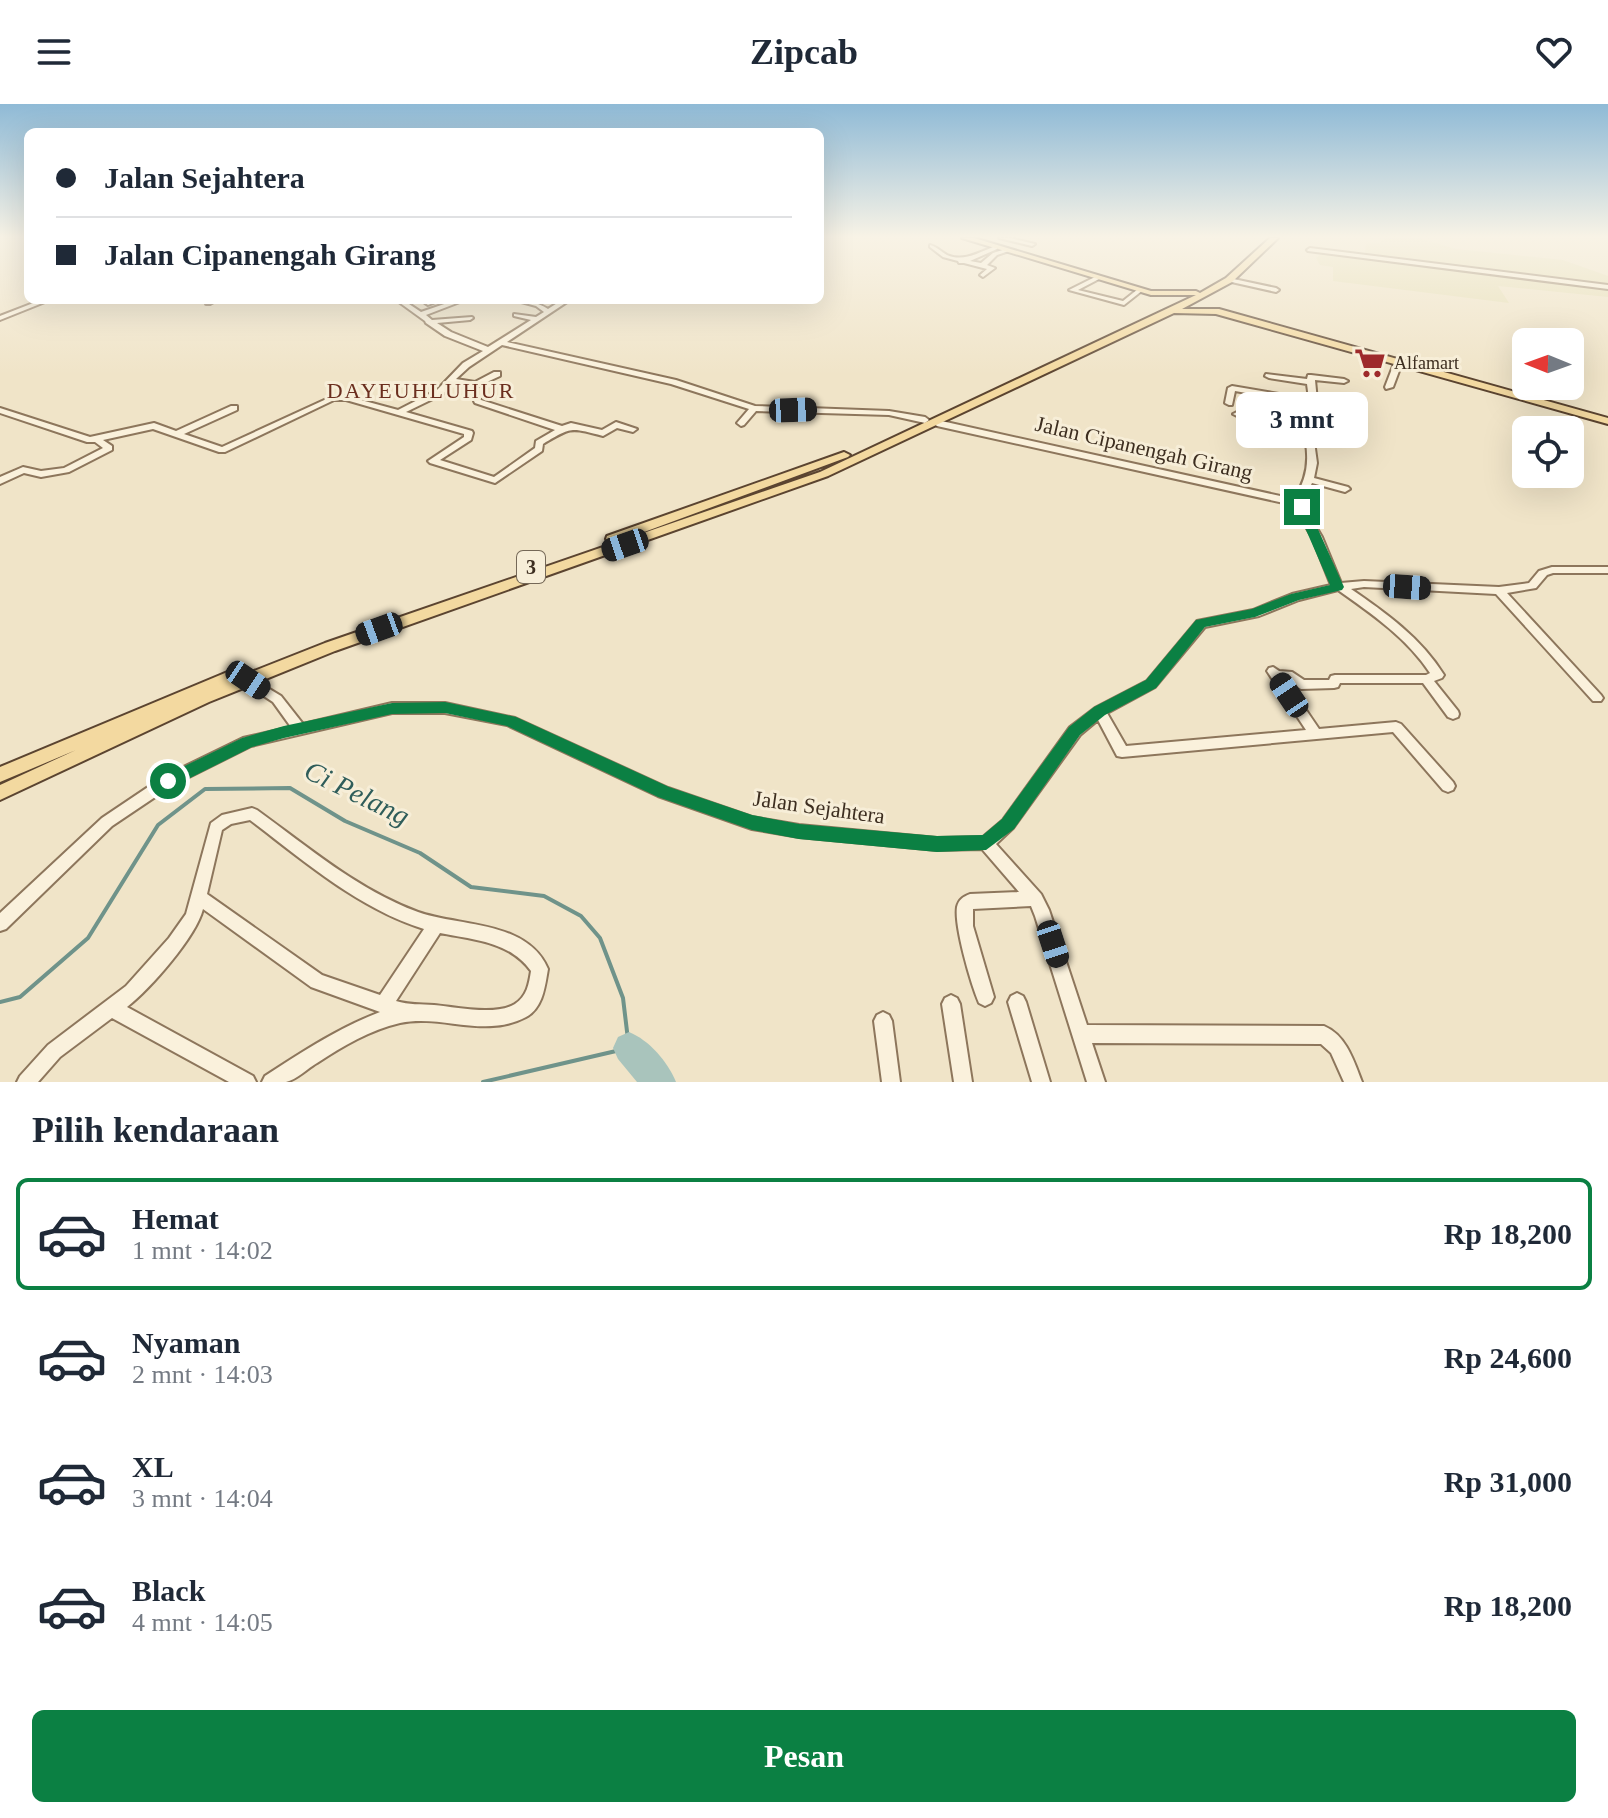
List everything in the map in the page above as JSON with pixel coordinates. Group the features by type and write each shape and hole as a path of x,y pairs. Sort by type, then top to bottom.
{"main road":[{"path":"1117,284 1151,293 1203,294 1205,303 1216,311"},
{"name":"3","path":"1203,294 1215,284"},
{"name":"3","path":"0,775 109,726 329,642 824,474 1222,284"},
{"path":"1151,293 1162,313 1216,311 1608,421"},
{"name":"3","path":"0,793 329,642"}],"street":[{"path":"1085,284 1072,290 1124,303 1140,290"},
{"path":"1246,284 1276,290"},
{"path":"1581,284 1608,287"},
{"path":"0,318 37,304"},
{"path":"405,304 456,338 488,350"},
{"path":"420,315 451,304"},
{"path":"534,304 548,312"},
{"path":"399,413 440,392 458,370 561,304"},
{"path":"516,315 537,319"},
{"path":"428,322 470,318"},
{"name":"Jalan Cipanengah Girang","path":"502,343 673,382 754,408 889,413 1297,503"},
{"path":"1389,387 1398,363"},
{"path":"452,381 476,385 497,374"},
{"path":"1269,376 1310,382"},
{"path":"1315,734 1274,672 1288,675 1307,686 1368,677 1426,679 1438,675 1419,650 1374,610 1339,587 1317,537 1297,503 1311,480 1309,432 1315,426 1315,403 1311,377 1344,381"},
{"path":"1229,403 1232,388 1315,403"},
{"path":"0,410 84,439 98,440 145,426 179,433 217,451 333,398 346,398 469,433 468,438 435,458 434,463 495,480 539,449 539,443 562,429 571,426 605,433 616,425 633,429"},
{"path":"478,401 562,429"},
{"path":"179,433 234,408"},
{"path":"741,423 754,408"},
{"path":"1237,414 1315,426"},
{"path":"0,481 23,470 41,474 66,470 109,448 98,440"},
{"path":"1311,480 1345,489"},
{"path":"1096,1082 1043,915 1035,899 986,843 1008,824 1075,731 1100,711 1151,684 1201,624 1255,613 1296,597 1339,587 1364,584 1499,591 1532,586 1543,573 1552,570 1608,570"},
{"path":"1499,591 1597,698"},
{"path":"1426,679 1453,714"},
{"path":"248,680 277,699 300,729"},
{"name":"Jalan Sejahtera","path":"0,924 67,858 130,804 168,781 248,742 392,708 445,708 481,712 510,721 663,792 752,823 799,831 937,844 986,843"},
{"path":"1100,711 1122,752 1396,727 1448,786"},
{"path":"26,1082 54,1051 114,1009 175,943 193,917 216,827 227,819 252,814 390,909 437,924 514,941 531,953 540,969 540,979 532,998 520,1010 501,1018 485,1020 406,1013 317,981 199,897"},
{"path":"985,997 965,926 965,906 970,901 1035,899"},
{"path":"385,1003 437,924"},
{"path":"1017,1002 1041,1082"},
{"path":"951,1004 963,1082"},
{"path":"114,1009 247,1082"},
{"path":"271,1082 340,1039 406,1013"},
{"path":"883,1021 891,1082"},
{"path":"1081,1034 1324,1035 1337,1047 1353,1082"}],"shaded area":[{"path":"1354,284 1608,284 1608,297 1498,286 1509,303"}],"waterway":[{"name":"Ci Pelang","path":"0,1002 20,997 88,938 158,825 205,789 290,788 345,821 420,853 471,887 544,896 581,916 600,938 623,998 629,1048 483,1082"},
{"name":"Ci Pelang","path":"629,1048 659,1082"}],"place":[{"name":"Alfamart","path":"1370,363"}],"district":[{"name":"DAYEUHLUHUR","path":"421,390"}],"route":[{"path":"168,781 248,742 284,732 392,708 445,708 481,712 510,721 663,792 752,823 799,831 937,844 986,843 1008,824 1053,757 1075,731 1100,711 1117,705 1151,684 1201,624 1255,613 1296,597 1337,587 1302,507"}]}
